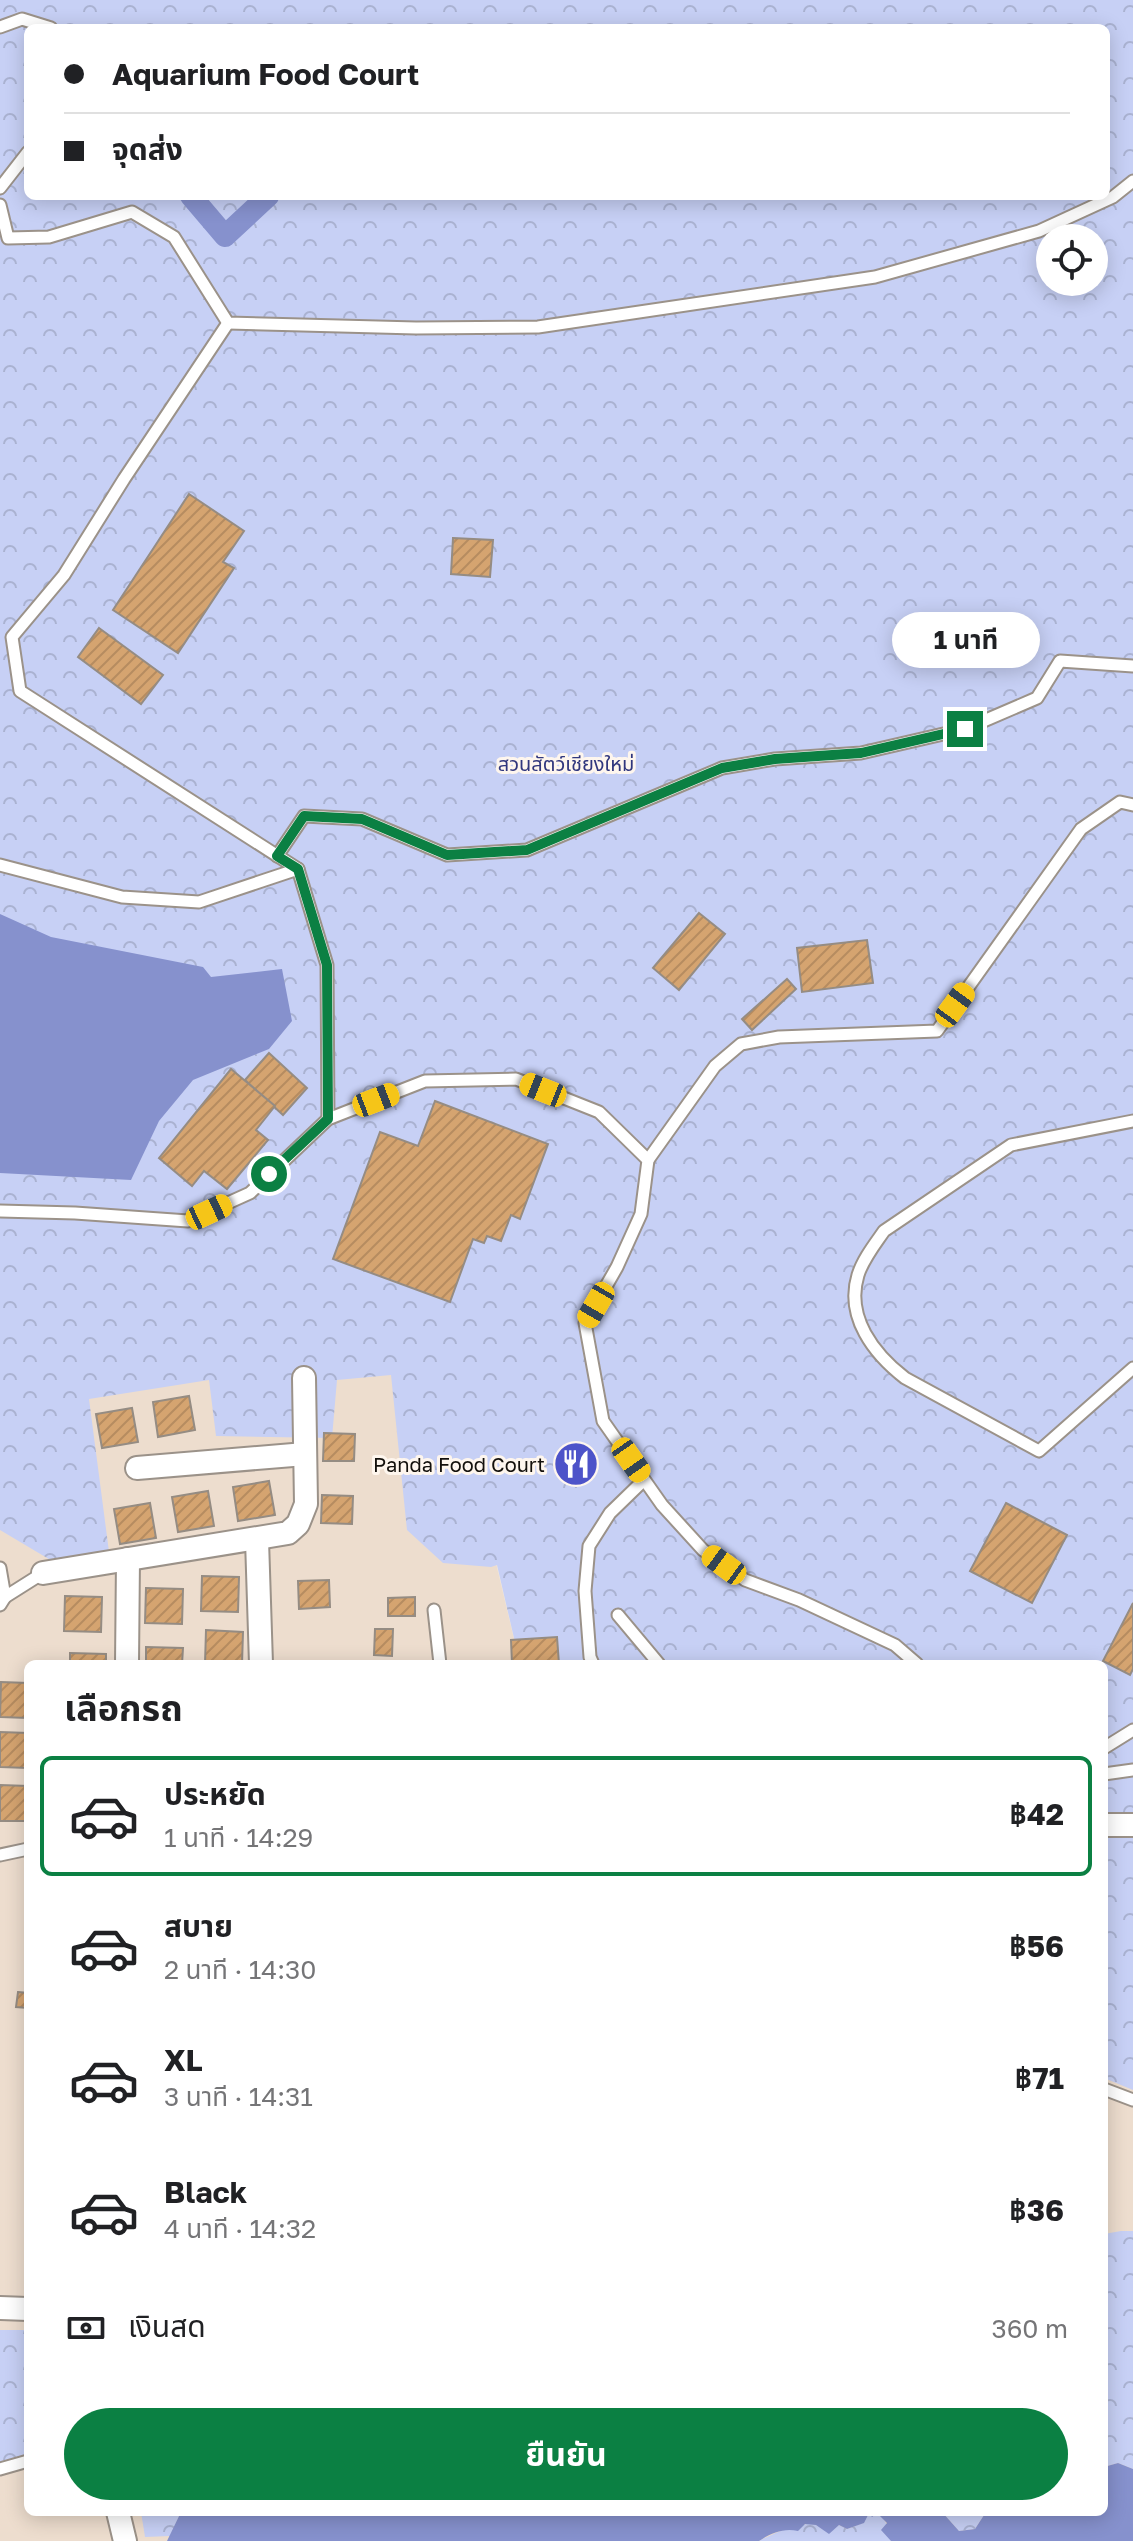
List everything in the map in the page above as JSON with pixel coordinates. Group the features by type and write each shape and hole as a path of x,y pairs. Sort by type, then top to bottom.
{"street":[{"path":"43,1573 288,1533 298,1524 306,1504 304,1378"},
{"path":"137,1468 305,1454"},
{"path":"257,1540 261,1660"},
{"path":"127,1660 128,1559"},
{"path":"1108,1825 1133,1825"},
{"path":"0,2308 24,2309"},
{"path":"119,2516 125,2541"}],"lane":[{"path":"0,27 22,19 38,24"},
{"path":"0,188 24,157"},
{"path":"1110,198 1133,181"},
{"path":"228,323 416,328 538,327 875,277 1039,231 1106,200"},
{"path":"0,205 8,238 49,237 132,212 174,237 228,323"},
{"path":"228,323 64,575 12,637 20,691 298,869 327,965 328,1119"},
{"path":"277,856 304,816 362,819 447,855 527,850 722,768 775,759 861,753 965,729 1037,698 1060,661 1133,666"},
{"path":"912,1660 895,1645 799,1600 745,1580 703,1550 662,1505 603,1421 585,1323 617,1267 641,1214 648,1160 715,1066 741,1044 779,1037 937,1031 1081,829 1120,802 1133,805"},
{"path":"0,865 122,897 199,902 298,869"},
{"path":"0,1211 188,1221 250,1193 328,1119 425,1081 516,1079 599,1112 648,1160"},
{"path":"1133,1121 1011,1145 884,1231 858,1274 854,1301 871,1345 887,1364 905,1378 1039,1451 1133,1368"},
{"path":"591,1660 585,1591 589,1546 610,1513 644,1480"},
{"path":"0,1568 3,1601 43,1573"},
{"path":"434,1610 440,1660"},
{"path":"618,1615 656,1660"},
{"path":"1108,1746 1133,1730"},
{"path":"1108,1773 1133,1770"},
{"path":"0,1855 24,1850"},
{"path":"1108,2091 1133,2100"},
{"path":"0,2469 24,2462"}],"shaded area":[{"path":"440,1328 519,1660 24,1660 24,2516 1108,2516 1108,1786 1133,1786 1133,2541 0,2541 0,1364"}],"green space":[{"name":"สวนสัตว์เชียงใหม่","path":"0,0 1133,0 1133,2090 1108,2080 1108,1660 519,1660 497,1565 443,1563 407,1530 391,1375 337,1380 332,1438 216,1436 209,1380 89,1399 111,1567 74,1574 0,1530"},
{"path":"1133,2231 1133,2469 1118,2463 1108,2466 1108,2233"},
{"path":"0,2330 24,2330 24,2456 0,2465"},
{"path":"142,2516 179,2516 170,2536 145,2537"},
{"path":"867,2516 880,2516 891,2541 759,2541 803,2525 816,2525 827,2531 839,2525 847,2529 863,2523"},
{"path":"946,2516 983,2516 975,2529 959,2531"}],"water":[{"path":"0,914 51,937 203,967 211,977 282,969 292,1021 269,1049 193,1080 159,1121 131,1180 0,1173"},
{"path":"1118,2463 1133,2469 1133,2541 891,2541 881,2530 887,2523 880,2516 946,2516 959,2531 975,2529 983,2516 1108,2516 1108,2466"},
{"path":"179,2516 868,2516 864,2523 847,2529 839,2525 829,2534 816,2525 805,2524 798,2531 778,2532 759,2541 167,2541"}],"building":[{"path":"189,494 244,531 223,562 234,568 178,653 113,610"},
{"path":"453,538 493,540 490,577 451,574"},
{"path":"99,628 163,675 141,704 78,657"},
{"path":"699,913 725,934 679,990 653,968"},
{"path":"867,940 873,983 802,992 797,948"},
{"path":"787,979 796,989 752,1030 742,1019"},
{"path":"269,1053 307,1088 283,1115 245,1080"},
{"path":"231,1069 275,1106 256,1130 268,1140 227,1189 204,1171 192,1186 159,1158"},
{"path":"435,1101 548,1144 520,1219 511,1215 501,1241 487,1236 484,1243 473,1239 450,1302 333,1259 380,1132 418,1146"},
{"path":"189,1396 195,1430 158,1437 153,1402"},
{"path":"132,1408 138,1442 102,1448 96,1414"},
{"path":"324,1433 355,1434 354,1461 323,1461"},
{"path":"269,1481 275,1515 238,1521 233,1487"},
{"path":"208,1491 214,1526 178,1532 172,1497"},
{"path":"322,1495 353,1496 352,1524 321,1523"},
{"path":"150,1503 156,1538 120,1544 114,1509"},
{"path":"1006,1503 1067,1535 1032,1603 970,1571"},
{"path":"202,1576 239,1577 238,1612 201,1611"},
{"path":"329,1580 330,1607 299,1609 298,1581"},
{"path":"146,1588 183,1589 182,1624 145,1623"},
{"path":"65,1596 102,1597 101,1632 64,1631"},
{"path":"415,1597 415,1616 388,1616 388,1598"},
{"path":"1133,1603 1133,1669 1130,1675 1104,1660"},
{"path":"375,1629 393,1629 392,1656 374,1655"},
{"path":"206,1630 243,1632 242,1660 205,1660"},
{"path":"557,1637 559,1660 512,1660 511,1640"},
{"path":"146,1647 183,1648 182,1660 146,1660"},
{"path":"70,1653 106,1654 106,1660 70,1660"},
{"path":"1,1682 24,1683 24,1718 0,1717"},
{"path":"0,1732 24,1733 24,1768 0,1767"},
{"path":"0,1785 24,1786 24,1821 0,1821"},
{"path":"18,1992 24,1993 24,2008 16,2007"}],"waterway":[{"path":"194,200 225,236 264,200"}],"place":[{"name":"Panda Food Court","path":"576,1464"}],"route":[{"path":"269,1174 328,1119 327,965 298,869 277,856 304,816 362,819 447,855 527,850 722,768 775,759 861,753 965,729"}]}
